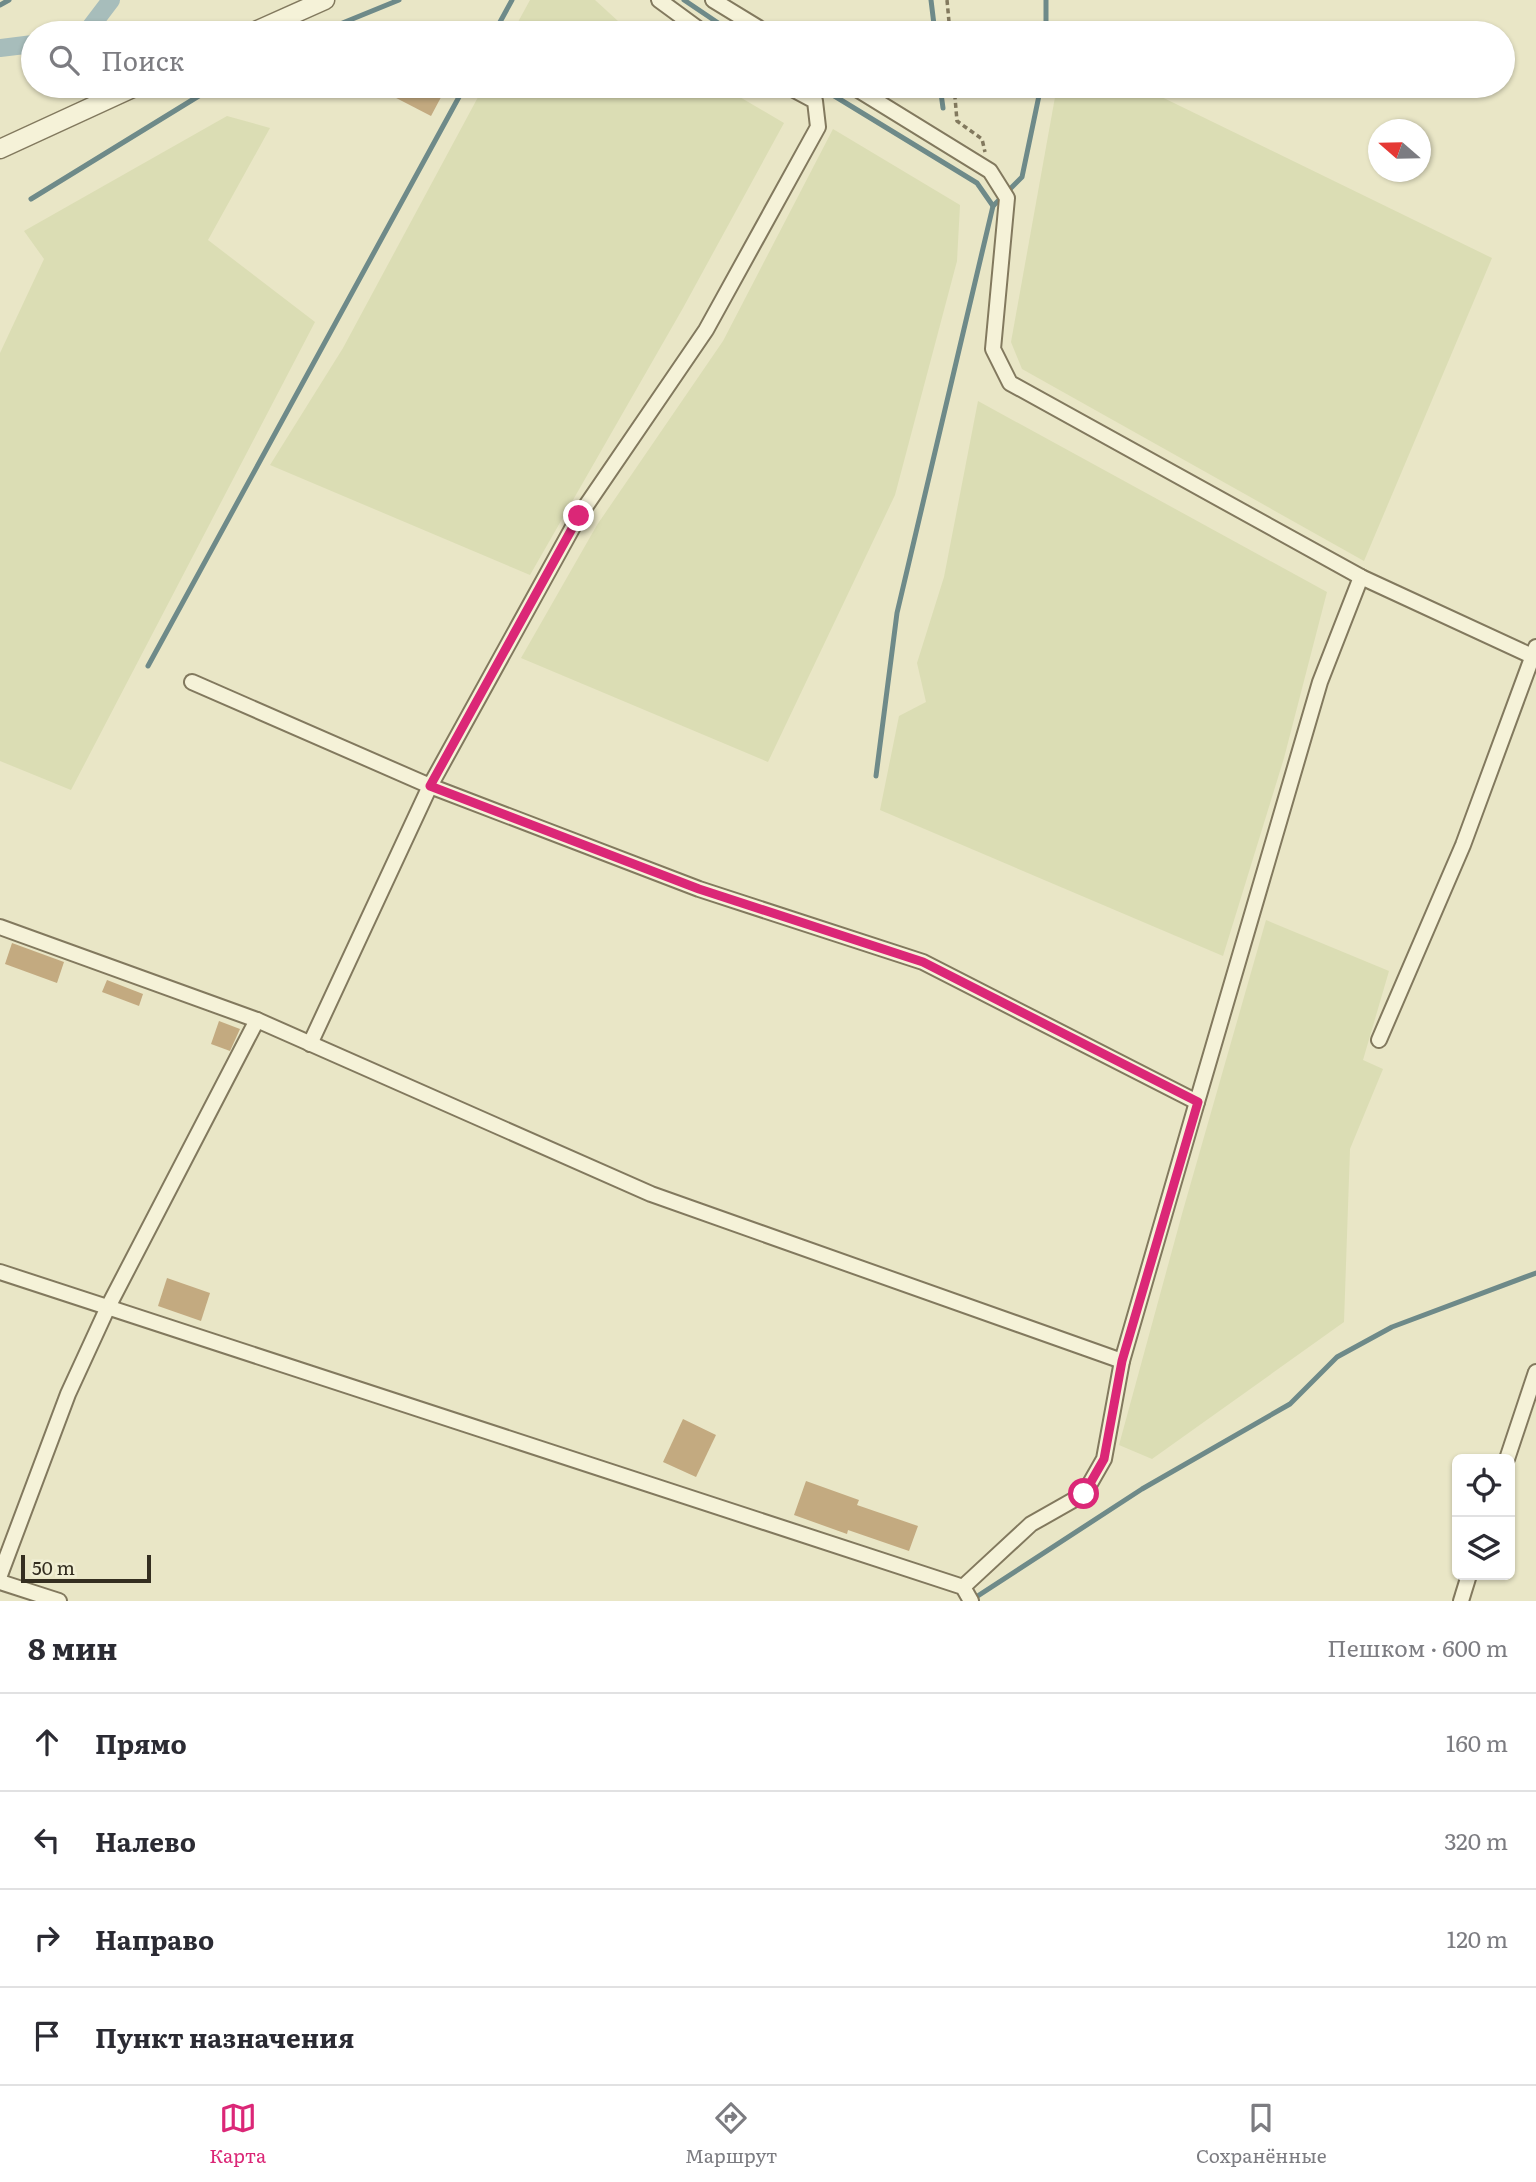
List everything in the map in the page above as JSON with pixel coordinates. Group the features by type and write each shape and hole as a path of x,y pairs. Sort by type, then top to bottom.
{"street":[{"path":"278,21 326,0"},
{"path":"659,0 688,21"},
{"path":"713,0 747,21"},
{"path":"0,149 111,98"},
{"path":"310,1044 430,786 579,516 706,330 818,127 815,101 809,98"},
{"path":"871,98 990,171 1007,198 993,349 1010,383 1361,577 1534,652 1463,845 1379,1040"},
{"path":"963,1587 1031,1524 1084,1494 1104,1459 1122,1361 1320,682 1361,577"},
{"path":"192,682 430,786 699,889 923,962 1198,1102"},
{"path":"0,927 257,1020 651,1194 1122,1361"},
{"path":"0,1575 68,1394 108,1307 257,1020"},
{"path":"0,1272 963,1587 971,1601"},
{"path":"1509,1454 1536,1372"},
{"path":"1461,1601 1467,1580"},
{"path":"0,1582 59,1601"}],"path":[{"path":"947,0 949,21"},
{"path":"955,98 957,121 982,139 990,171"}],"green space":[{"path":"530,0 595,0 618,21 519,21"},
{"path":"478,98 741,98 784,123 683,308 530,575 270,465 343,348"},
{"path":"1055,98 1164,98 1492,258 1364,561 1022,369 1011,342"},
{"path":"227,116 270,128 208,240 315,322 71,790 0,761 0,353 44,259 24,231"},
{"path":"833,129 960,205 957,261 895,495 768,762 521,658 597,525 723,341"},
{"path":"978,401 1327,592 1284,758 1223,956 880,810 899,716 926,702 917,663 944,577"},
{"path":"1266,920 1389,971 1363,1060 1383,1069 1350,1149 1344,1322 1152,1459 1119,1445"}],"building":[{"path":"396,98 441,98 431,116"},
{"path":"12,943 64,962 57,983 5,964"},
{"path":"107,980 143,994 139,1006 102,992"},
{"path":"219,1021 240,1029 230,1051 211,1044"},
{"path":"167,1278 210,1293 201,1321 158,1306"},
{"path":"683,1419 716,1435 696,1477 663,1462"},
{"path":"806,1481 859,1500 857,1505 918,1526 909,1551 848,1530 847,1534 794,1515"}],"waterway":[{"path":"0,5 9,0"},
{"path":"95,21 111,0"},
{"path":"347,21 399,0"},
{"path":"501,21 512,0"},
{"path":"684,0 715,21"},
{"path":"931,0 934,21"},
{"path":"1046,0 1046,21"},
{"path":"0,48 21,45"},
{"path":"31,199 195,98"},
{"path":"148,666 458,98"},
{"path":"838,98 977,183 993,206"},
{"path":"942,98 943,108"},
{"path":"876,776 897,613 993,206 1022,177 1038,98"},
{"path":"973,1599 1142,1489 1290,1404 1337,1357 1392,1327 1536,1273"}],"route":[{"path":"579,516 430,786 699,889 923,962 1198,1102 1122,1361 1104,1459 1084,1494"}]}
